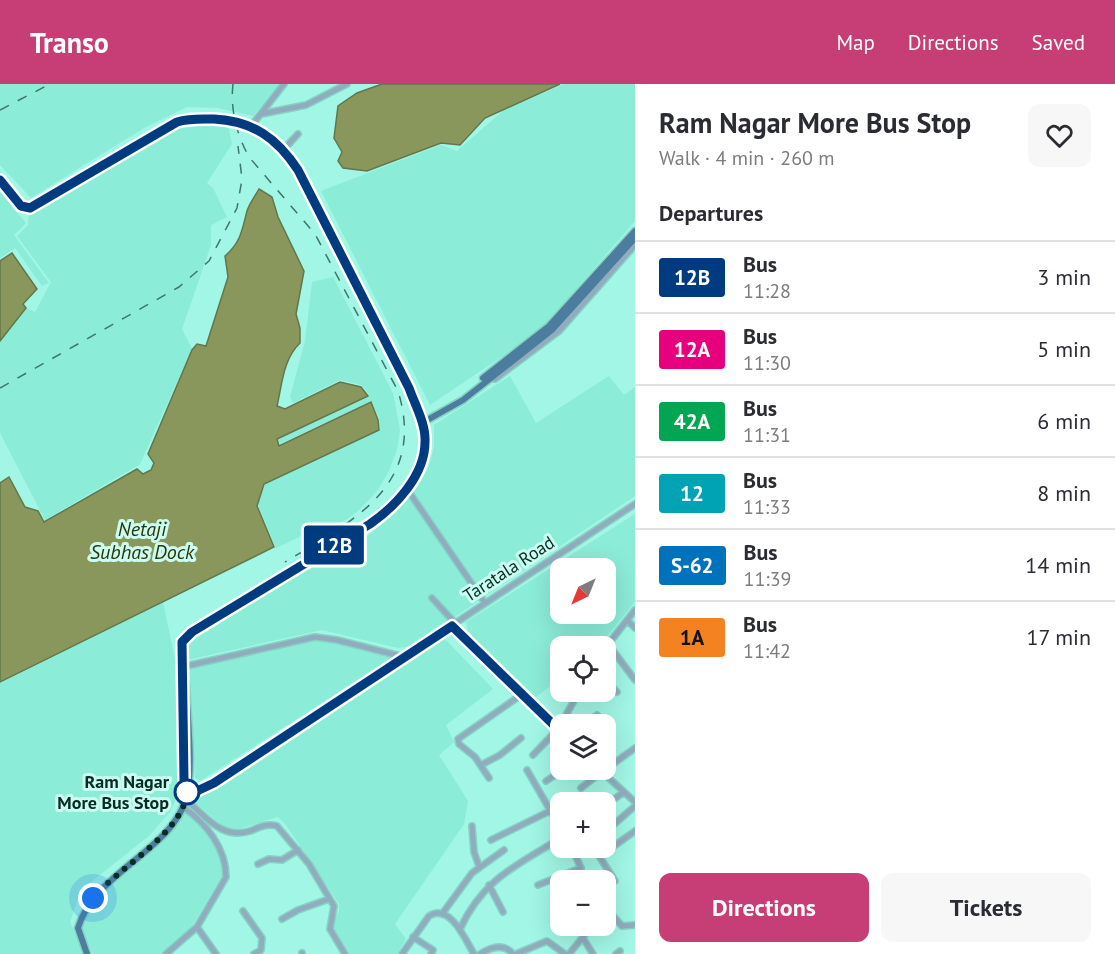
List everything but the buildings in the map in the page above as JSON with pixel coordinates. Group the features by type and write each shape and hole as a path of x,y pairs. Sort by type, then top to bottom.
{"main road":[{"path":"0,180 21,206 30,208 177,122 197,118 252,125 284,149 298,170 409,388 426,441 424,454 407,489 389,510 184,639 181,646 187,707 187,789 184,804 147,849 106,884 87,906 78,928 87,954"},
{"path":"422,423 453,405 549,326 635,231"},
{"path":"516,355 552,330 635,238"}],"street":[{"path":"252,125 284,84"},
{"path":"261,114 306,105 347,84"},
{"path":"284,149 298,134"},
{"path":"488,377 495,379 560,331 635,245"},
{"path":"407,489 485,603"},
{"name":"Taratala Road","path":"187,789 197,791 214,783 635,504"},
{"path":"432,598 453,624 550,722"},
{"path":"615,636 635,610"},
{"path":"627,620 635,628"},
{"path":"182,667 315,637 337,640 404,657"},
{"path":"616,657 635,680"},
{"path":"489,778 468,749 459,744 458,738 521,695"},
{"path":"481,765 500,755 521,738"},
{"path":"533,755 550,739"},
{"path":"616,761 635,747"},
{"path":"491,840 550,811 527,771"},
{"path":"546,781 550,778"},
{"path":"581,788 591,780"},
{"path":"613,780 635,804 616,822"},
{"path":"616,798 624,792"},
{"path":"184,804 217,827 230,833 249,831 267,824 277,826 298,850 335,908 330,929 345,954"},
{"path":"166,954 197,927 222,888 226,868 221,852 208,831 184,804"},
{"path":"472,826 474,852 479,866"},
{"path":"616,845 635,831"},
{"path":"460,929 475,900 489,885 550,845"},
{"path":"258,864 269,859 282,860 298,850"},
{"path":"442,914 479,866 504,850"},
{"path":"538,885 581,868 576,858"},
{"path":"489,885 503,912"},
{"path":"282,919 297,910 329,899"},
{"path":"243,911 262,938 261,950 254,954"},
{"path":"402,954 432,914 442,914 460,929 474,954"},
{"path":"616,920 622,926 635,925"},
{"path":"197,927 216,954"},
{"path":"413,937 432,950 431,954"},
{"path":"480,954 501,947 508,948 517,954 547,941 567,954 583,938 593,954"}],"shaded area":[{"path":"0,84 280,84 253,116 218,108 187,107 144,128 31,198 0,165"},
{"path":"564,84 635,84 635,221 540,331 430,405 321,191 441,145 457,151 504,110"},
{"path":"196,112 226,116 232,144 207,183 213,188 227,217 211,225 211,245 182,329 192,349 140,464 45,520 0,433 0,342 26,308 35,312 51,282 17,236 28,225 29,211 153,128"},
{"path":"0,192 26,223 14,235 49,283 42,286 15,248 0,258"},
{"path":"333,277 393,393 400,430 397,450 388,473 377,491 358,511 313,543 308,533 276,548 258,505 264,484 380,429 379,418 371,401 280,444 278,439 369,395 362,385 340,380 293,403 290,397 305,341 312,282"},
{"path":"510,376 536,423 609,376 624,395 635,387 635,496 411,646 398,648 322,630 187,660 187,644 209,627 369,535 416,489 429,466 434,447 434,425"},
{"path":"635,514 635,602 607,636 550,636 550,686 536,697 468,632 466,622 550,568 550,624 616,624 616,558 566,558"},
{"path":"163,602 176,664 181,788 170,812 150,835 81,890 70,922 84,954 0,954 0,682"},
{"path":"444,638 493,689 446,725 454,742 439,755 468,801 464,824 395,924 406,939 397,954 350,954 332,925 339,911 339,904 286,825 278,817 235,830 224,827 191,799 193,795 206,792"},
{"path":"321,639 392,658 200,781 195,778 189,668"},
{"path":"183,810 206,830 224,863 224,872 188,933 163,954 93,954 82,934 82,924 100,896 161,844"}],"water":[{"path":"382,84 560,84 485,118 460,145 441,143 367,171 343,168 338,161 342,152 334,138 338,106 357,93"},
{"name":"Netaji Subhas Dock","path":"259,189 272,197 278,217 304,271 296,314 300,328 300,343 294,349 287,364 277,406 285,409 340,382 361,387 368,396 277,439 279,446 371,402 379,430 264,484 257,506 274,547 0,682 0,483 9,477 25,507 38,511 44,522 137,469 143,474 151,470 154,463 148,454 192,350 197,344 206,346 228,277 225,256 238,241 248,208"},
{"path":"12,253 37,289 23,304 26,308 0,341 0,261"}],"railway":[{"path":"0,110 50,84"},
{"path":"233,84 234,113 238,131 249,157 315,234 398,391 404,424 402,452 393,476 378,496 358,515 285,562"},
{"path":"0,388 179,287 209,261 237,208 242,179 238,146"}],"bus line":[{"name":"12B","path":"0,180 21,206 30,208 177,122 197,118 252,125 281,146 298,170 409,388 422,423 426,441 421,462 413,480 389,510 370,524 192,632 182,642 184,780 187,792 204,789 214,783 452,626 550,722"}],"place":[{"name":"Ram Nagar More Bus Stop","path":"187,792"}],"route":[{"path":"93,898 147,849 173,821 183,807 187,792"}]}
